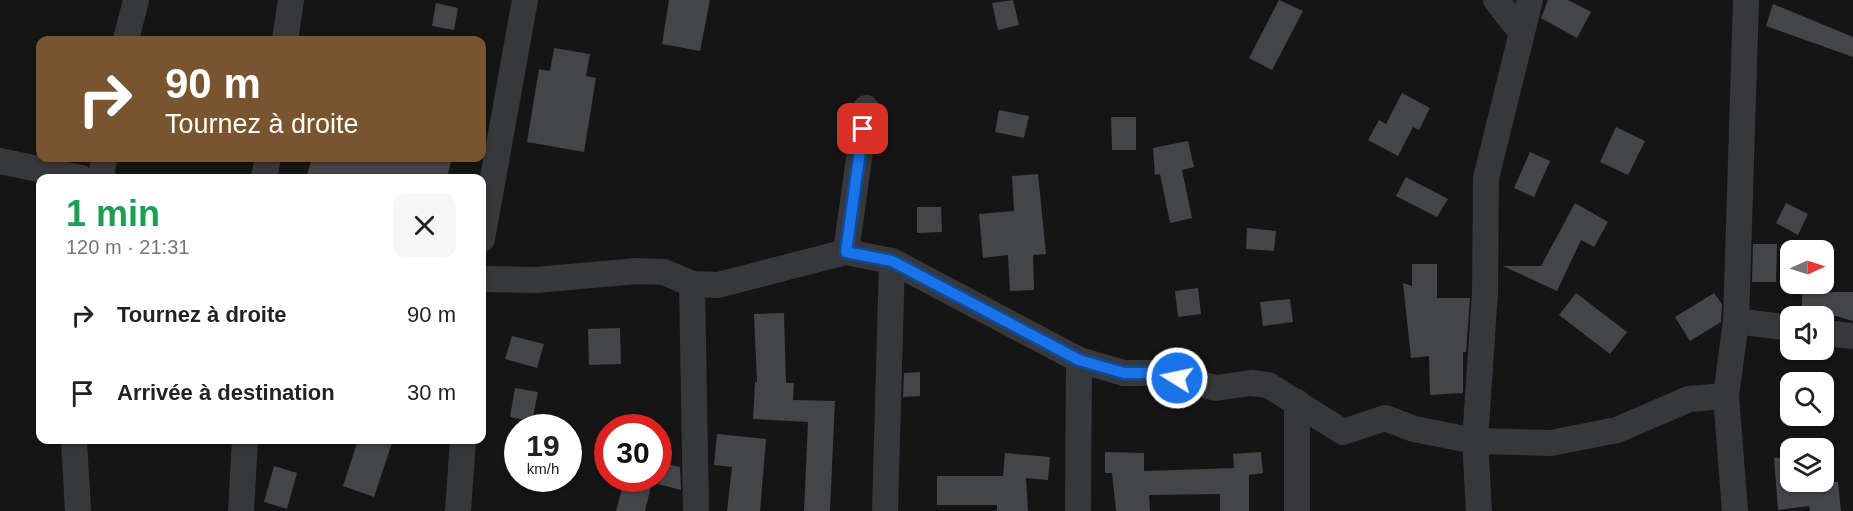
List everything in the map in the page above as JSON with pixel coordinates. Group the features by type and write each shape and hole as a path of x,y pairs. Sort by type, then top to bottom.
{"street":[{"path":"127,36 136,0"},
{"path":"286,36 291,0"},
{"path":"486,217 525,0"},
{"path":"1496,0 1521,32"},
{"path":"1479,511 1475,441 1485,292 1486,178 1530,0"},
{"path":"1735,511 1726,396 1736,321 1746,0"},
{"path":"846,252 866,108"},
{"path":"0,161 62,174"},
{"path":"486,279 536,280 637,271 664,272 692,284 718,285 846,252 892,261 1079,360 1124,373 1158,373 1216,388 1251,383 1268,385 1343,432 1385,418 1414,429 1475,441 1551,443 1617,430 1689,399 1726,396"},
{"path":"885,511 892,261"},
{"path":"692,284 696,511"},
{"path":"1736,321 1780,327"},
{"path":"1834,334 1853,336"},
{"path":"1078,511 1079,360"},
{"path":"1297,402 1297,511"},
{"path":"74,444 78,511"},
{"path":"240,511 245,444"},
{"path":"458,511 463,444"}],"building":[{"path":"669,0 710,0 700,51 662,44"},
{"path":"1013,0 1019,25 998,30 992,3"},
{"path":"1279,0 1303,11 1272,70 1249,58"},
{"path":"1548,0 1568,0 1591,12 1577,38 1541,18"},
{"path":"436,3 458,8 454,30 432,26"},
{"path":"1773,4 1853,37 1853,57 1766,26"},
{"path":"554,48 590,54 586,76 596,78 584,152 527,142 539,69 550,71"},
{"path":"1402,93 1430,108 1419,130 1413,127 1398,156 1368,140 1379,120 1386,124"},
{"path":"999,110 1029,116 1024,138 995,132"},
{"path":"1111,117 1136,117 1136,150 1112,150"},
{"path":"1616,127 1645,141 1628,175 1600,162"},
{"path":"1188,141 1194,167 1182,170 1192,218 1170,223 1160,174 1155,175 1153,148"},
{"path":"1530,152 1550,161 1534,197 1514,188"},
{"path":"311,162 451,162 448,174 307,174"},
{"path":"1038,174 1046,254 1033,255 1034,290 1010,291 1008,255 983,258 979,214 1014,211 1012,176"},
{"path":"1406,177 1448,199 1437,217 1396,196"},
{"path":"1575,203 1608,222 1594,247 1581,240 1557,291 1503,266 1541,266"},
{"path":"1786,203 1808,214 1798,235 1776,223"},
{"path":"917,207 941,207 942,232 917,233"},
{"path":"1247,228 1276,231 1274,251 1246,249"},
{"path":"1753,244 1777,244 1776,282 1752,282"},
{"path":"1412,264 1437,264 1437,298 1470,298 1466,352 1463,352 1463,393 1430,395 1429,356 1411,358 1403,283 1412,286"},
{"path":"1198,288 1201,314 1178,317 1175,291"},
{"path":"1853,292 1853,321 1834,316 1834,306 1802,306 1802,294"},
{"path":"1576,293 1627,332 1610,354 1559,315"},
{"path":"1714,293 1722,304 1721,322 1690,341 1675,317"},
{"path":"1290,299 1293,322 1263,326 1260,302"},
{"path":"784,313 786,383 794,383 793,400 835,401 830,511 804,511 808,422 753,419 755,382 757,382 754,314"},
{"path":"620,328 621,364 589,365 588,329"},
{"path":"512,336 544,344 537,368 505,359"},
{"path":"920,372 920,396 903,397 904,373"},
{"path":"515,388 538,392 534,414 511,414"},
{"path":"717,434 766,439 760,511 727,511 732,467 714,465"},
{"path":"357,444 392,444 374,497 343,486"},
{"path":"1105,452 1144,453 1144,471 1234,468 1233,454 1261,452 1263,473 1249,475 1249,511 1220,511 1220,494 1149,495 1150,511 1116,511 1112,473 1105,473"},
{"path":"1005,453 1050,457 1048,480 1026,478 1028,511 997,511 997,505 937,505 937,476 1003,476"},
{"path":"1774,458 1780,458 1780,492 1834,492 1834,482 1838,482 1841,511 1810,511 1809,506 1778,510"},
{"path":"672,465 680,467 681,490 672,488"},
{"path":"274,466 297,473 287,509 264,502"},
{"path":"621,492 650,492 645,511 616,511"}],"route":[{"path":"863,129 846,252 892,261 1079,360 1124,373 1158,373 1177,378"}]}
